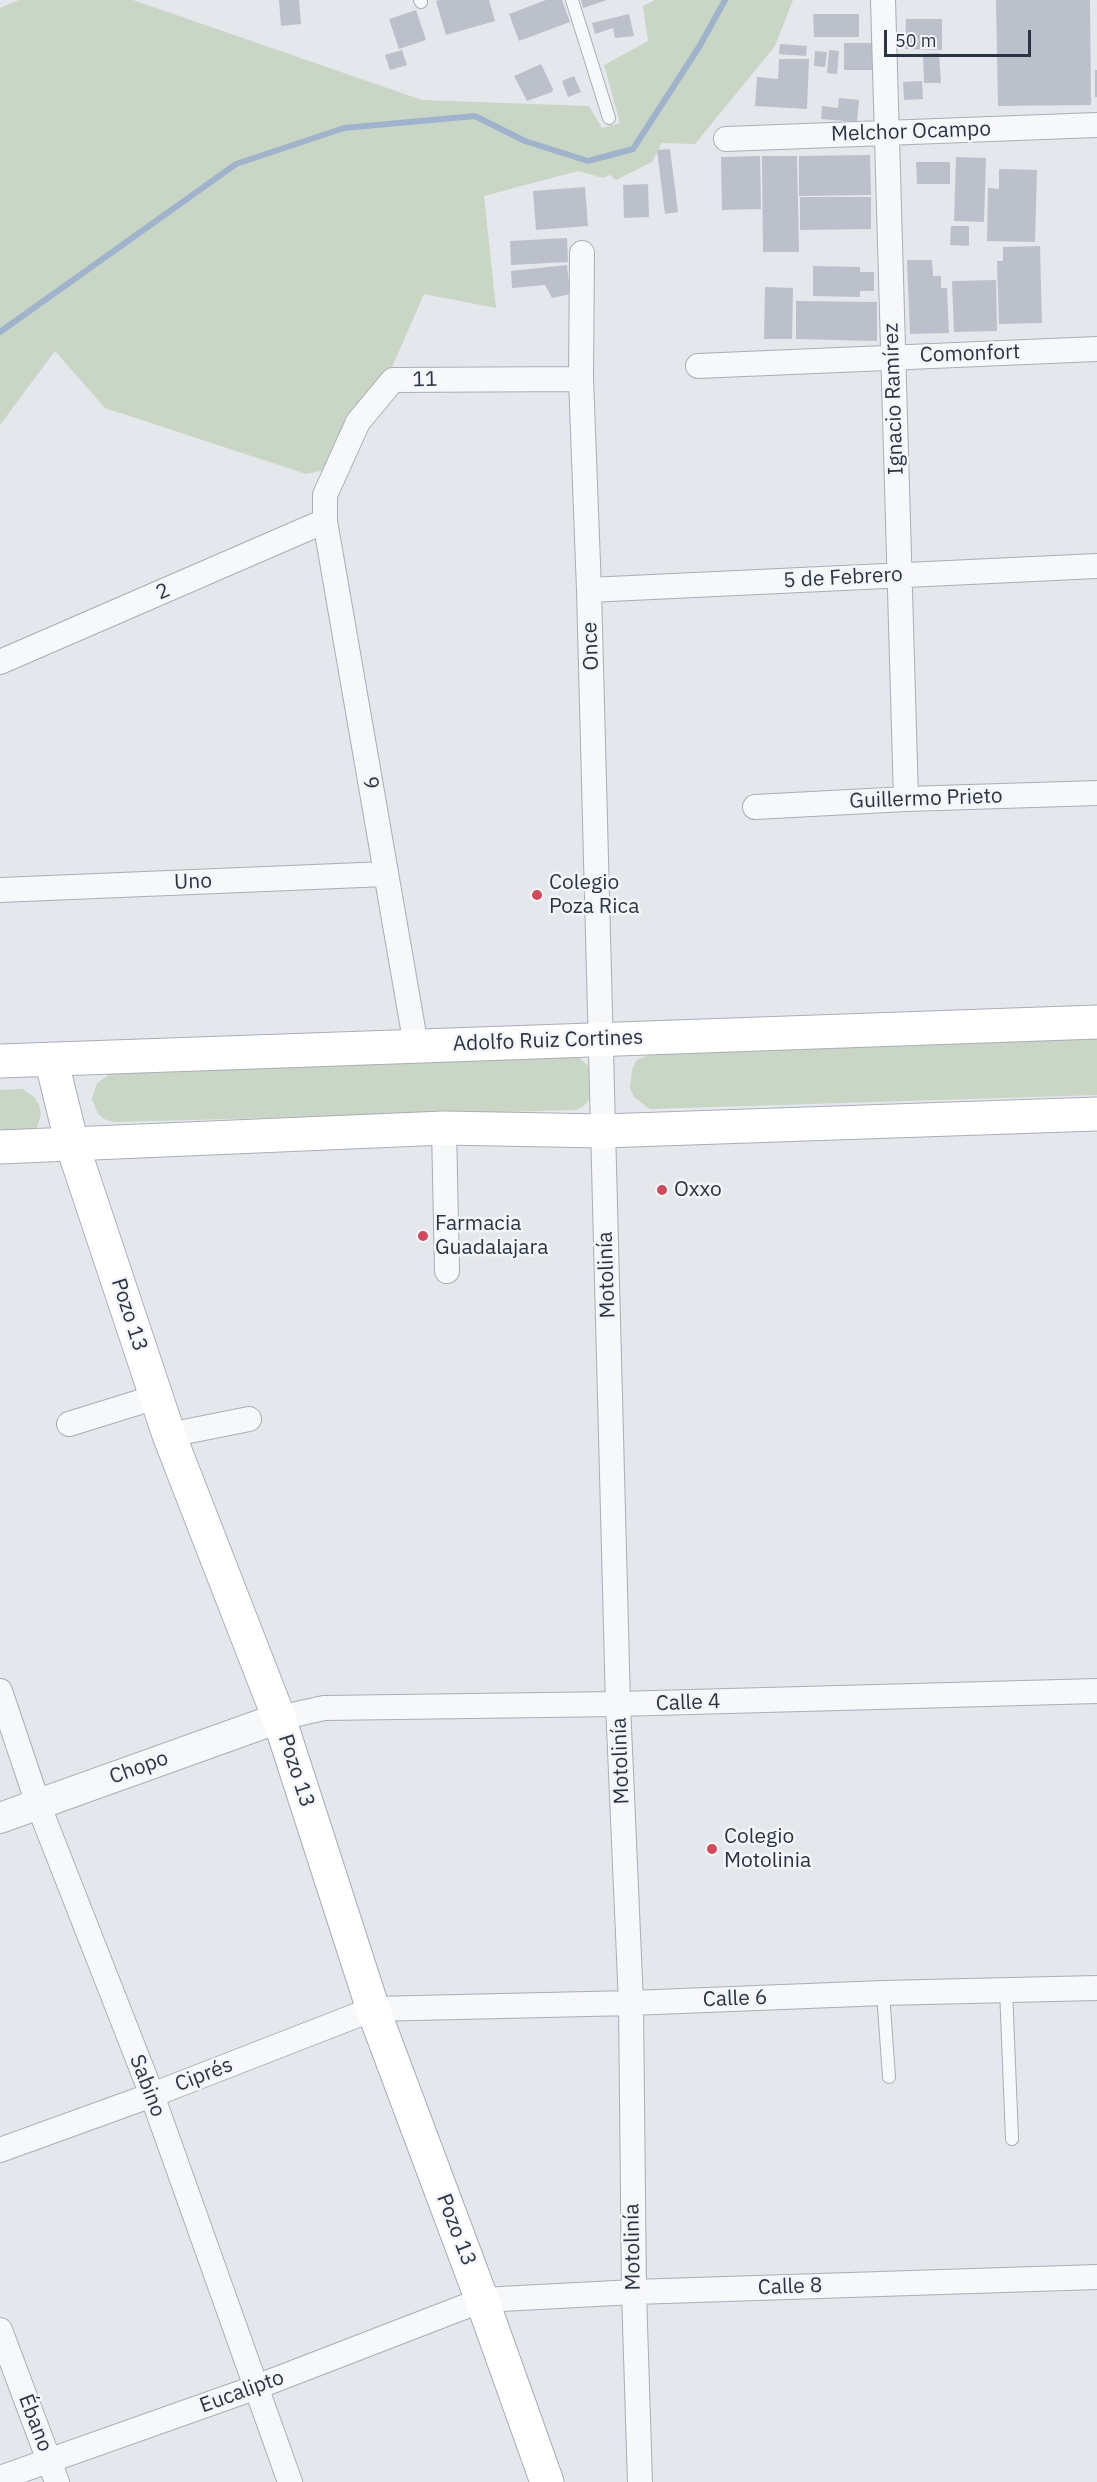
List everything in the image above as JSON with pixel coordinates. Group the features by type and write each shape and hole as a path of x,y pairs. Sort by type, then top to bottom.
{"main road":[{"name":"Adolfo Ruiz Cortines","path":"0,1061 1097,1022"},
{"name":"Pozo 13","path":"51,1059 72,1144 156,1398 279,1719 373,2009 482,2300 547,2482"},
{"path":"0,1147 444,1128 603,1131 1097,1114"}],"street":[{"name":"Ignacio Ramírez","path":"883,0 906,799"},
{"name":"Melchor Ocampo","path":"726,139 1097,125"},
{"name":"Once","path":"582,252 581,379 601,1040"},
{"name":"Comonfort","path":"698,366 1097,349"},
{"name":"11","path":"325,521 325,495 358,422 393,380 581,379"},
{"name":"2","path":"0,662 325,521"},
{"name":"9","path":"325,521 416,1046"},
{"name":"5 de Febrero","path":"589,590 1097,567"},
{"name":"Guillermo Prieto","path":"755,807 906,799 1097,794"},
{"name":"Uno","path":"0,890 386,874"},
{"name":"Motolinía","path":"601,1040 618,1704 631,2003 634,2292 640,2482"},
{"path":"444,1128 447,1271"},
{"path":"69,1424 156,1398"},
{"path":"169,1435 249,1419"},
{"name":"Sabino","path":"0,1691 38,1804 152,2095 254,2388 290,2482"},
{"name":"Calle 4","path":"279,1719 324,1708 618,1704 1097,1691"},
{"name":"Chopo","path":"0,1818 279,1719"},
{"name":"Calle 6","path":"373,2009 1097,1988"},
{"name":"Ciprés","path":"0,2150 152,2095 373,2009"},
{"name":"Calle 8","path":"482,2300 634,2292 1097,2277"},
{"name":"Eucalipto","path":"0,2478 53,2471 254,2388 482,2300"},
{"name":"Ébano","path":"0,2330 53,2471"}],"lane":[{"path":"572,0 609,118"},
{"path":"1006,1989 1012,2139"},
{"path":"883,1993 889,2077"}],"green space":[{"path":"19,0 133,0 422,100 589,106 602,128 620,123 604,65 648,41 643,6 655,0 793,0 775,46 695,144 662,143 652,162 616,180 610,175 603,178 578,171 484,196 496,308 424,294 349,465 306,474 105,408 55,351 0,425 0,8"},
{"path":"1097,1038 1097,1095 650,1109 634,1097 630,1088 632,1069 637,1060 654,1053"},
{"path":"578,1057 590,1067 594,1092 585,1105 576,1110 114,1122 98,1114 92,1099 97,1083 110,1074"},
{"path":"23,1089 35,1098 39,1105 41,1114 37,1128 31,1135 0,1140 0,1090"}],"building":[{"path":"279,0 299,0 301,24 281,26"},
{"path":"489,0 495,21 446,35 436,1"},
{"path":"546,0 562,0 570,22 519,41 509,14"},
{"path":"581,0 607,0 583,8"},
{"path":"996,0 1090,0 1091,105 998,106"},
{"path":"416,10 426,40 399,49 389,19"},
{"path":"629,14 634,36 615,38 613,28 595,34 592,23"},
{"path":"813,14 859,14 859,37 814,37"},
{"path":"906,19 942,19 942,50 905,49"},
{"path":"844,43 872,43 872,70 844,70"},
{"path":"780,44 807,46 806,56 779,54"},
{"path":"402,50 407,65 390,70 385,55"},
{"path":"829,50 839,51 837,74 827,73"},
{"path":"815,51 827,52 825,67 814,66"},
{"path":"939,53 941,83 924,83 923,54"},
{"path":"779,59 809,59 807,109 755,106 757,77 778,79"},
{"path":"541,64 553,89 552,92 527,101 514,76"},
{"path":"1095,70 1097,70 1097,97 1095,97"},
{"path":"574,76 581,92 568,97 562,81"},
{"path":"922,81 923,99 904,100 903,82"},
{"path":"839,98 859,100 857,122 821,119 822,106 838,108"},
{"path":"670,149 678,212 665,214 657,150"},
{"path":"870,155 871,195 799,196 799,156"},
{"path":"760,156 761,209 722,210 721,157"},
{"path":"762,156 797,156 799,252 763,252"},
{"path":"956,157 986,158 984,222 954,221"},
{"path":"916,162 950,162 950,184 917,184"},
{"path":"999,169 1037,170 1035,242 987,241 988,188 999,189"},
{"path":"648,184 649,217 624,218 623,185"},
{"path":"585,187 588,226 536,230 533,191"},
{"path":"800,197 871,197 871,229 800,230"},
{"path":"951,226 969,226 969,246 950,245"},
{"path":"567,238 568,262 511,265 510,241"},
{"path":"1040,246 1042,323 999,324 997,261 1003,261 1003,247"},
{"path":"907,260 932,260 933,276 941,276 941,288 947,288 949,333 910,334"},
{"path":"567,265 570,294 552,298 545,285 512,288 511,271"},
{"path":"813,266 860,267 860,272 874,272 874,291 860,291 860,297 813,296"},
{"path":"996,280 997,331 954,332 952,281"},
{"path":"765,287 793,288 792,339 764,339"},
{"path":"796,301 877,302 877,341 796,339"}],"waterway":[{"path":"0,332 236,164 344,128 475,116 525,141 588,161 633,149 699,47 725,0"}],"place":[{"name":"Colegio Poza Rica","path":"537,895"},
{"name":"Oxxo","path":"662,1190"},
{"name":"Farmacia Guadalajara","path":"423,1236"},
{"name":"Colegio Motolinia","path":"712,1849"}]}
